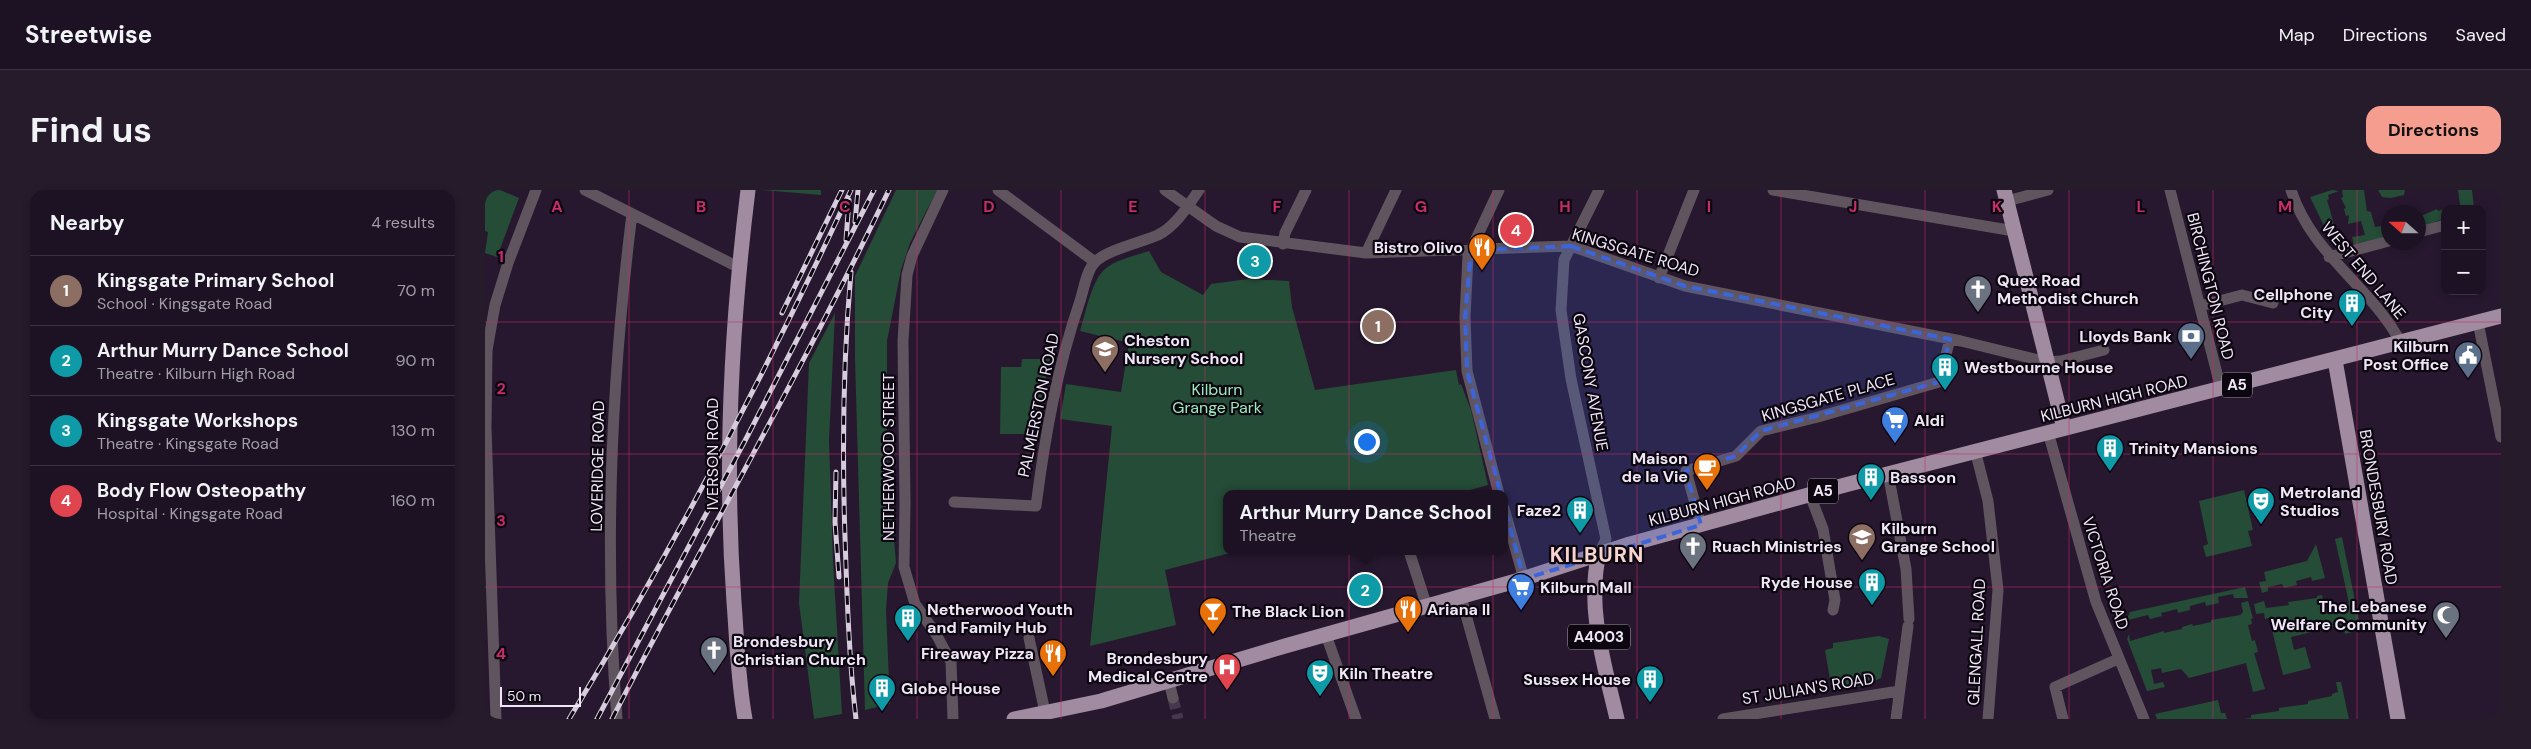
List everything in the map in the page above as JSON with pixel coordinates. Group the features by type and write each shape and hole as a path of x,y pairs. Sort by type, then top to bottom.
{"main road":[{"name":"IVERSON ROAD","path":"745,719 729,537 731,365 738,267 748,190"},
{"path":"2005,195 2064,428"},
{"name":"KILBURN HIGH ROAD","path":"1014,719 1101,701 1169,682 1524,579 1599,554 1810,494 2501,316"},
{"name":"BRONDESBURY ROAD","path":"2335,360 2398,719"},
{"name":"A4003","path":"1599,554 1594,573 1597,626 1617,719"}],"street":[{"path":"496,719 488,563 487,350 495,305 508,263 535,190"},
{"path":"585,190 738,267"},
{"name":"NETHERWOOD STREET","path":"943,190 912,256 907,275 903,341 904,567 915,604 936,634 951,662 953,719"},
{"path":"998,190 1095,262 1169,228 1199,190"},
{"name":"KINGSGATE ROAD","path":"1165,190 1227,232 1240,237 1283,244 1366,253 1571,246 1659,278 1723,295 1765,301 1950,338 2047,362"},
{"path":"1283,244 1285,233 1306,190"},
{"path":"1366,253 1396,190"},
{"path":"1498,490 1467,371 1465,317 1466,262 1499,190"},
{"name":"GASCONY AVENUE","path":"1599,190 1564,260 1563,331 1605,539 1599,554"},
{"path":"1659,278 1694,190"},
{"path":"1773,190 2014,231"},
{"path":"2005,195 2048,190"},
{"name":"BIRCHINGTON ROAD","path":"2170,190 2221,389"},
{"name":"WEST END LANE","path":"2291,190 2309,231 2329,257 2393,328 2401,343"},
{"name":"LOVERIDGE ROAD","path":"617,719 613,656 612,503 615,401 620,308 632,214"},
{"path":"2426,230 2441,226"},
{"path":"2329,257 2381,243"},
{"name":"PALMERSTON ROAD","path":"954,502 1036,506 1044,441 1057,381 1070,330 1095,262"},
{"path":"2199,306 2242,295 2273,303"},
{"path":"2478,322 2497,394 2501,438"},
{"name":"KINGSGATE PLACE","path":"1701,525 1686,471 1736,456 1761,431 1818,418 1939,382 1950,338"},
{"path":"2047,362 2061,361 2104,350"},
{"name":"VICTORIA ROAD","path":"2049,432 2096,602 2144,719"},
{"name":"GLENGALL ROAD","path":"1975,450 1988,501 1998,590 1988,719"},
{"path":"1888,473 1906,569 1909,622 1896,719"},
{"path":"1810,494 1823,529 1835,600 1833,610"},
{"path":"1508,522 1524,579"},
{"path":"1410,555 1427,607"},
{"path":"1461,597 1495,719"},
{"path":"1326,635 1356,719"},
{"path":"1029,638 1045,712"},
{"path":"2063,719 2055,687 2118,659"},
{"path":"1169,682 1173,698"},
{"name":"ST JULIAN'S ROAD","path":"1723,719 1899,691"}],"highlighted area":[{"path":"1571,246 1685,286 1950,339 1939,382 1761,431 1736,456 1686,471 1701,525 1524,579 1467,371 1465,317 1471,250"}],"green space":[{"path":"485,190 500,190 519,198 497,257 485,253 488,232 485,231"},
{"path":"762,190 821,190 821,195"},
{"path":"896,190 937,190 910,243 901,270 887,341 887,455 896,563 888,583 886,610 890,704 865,710 855,359 855,276"},
{"path":"2332,190 2339,191 2328,195 2329,199 2327,200 2335,228 2329,229 2324,226 2310,197"},
{"path":"2342,190 2364,190 2367,211 2371,212 2375,227 2381,226 2381,240 2354,246 2352,237 2365,235 2361,221 2348,224 2349,215 2346,216 2344,209 2346,208 2341,198 2343,197"},
{"path":"2378,190 2405,190 2404,195 2391,198 2382,197"},
{"path":"2458,190 2472,190 2474,205 2460,205"},
{"path":"2437,209 2438,211 2441,210 2441,220 2426,225 2426,214"},
{"name":"Kilburn Grange Park","path":"1149,251 1161,272 1203,295 1211,284 1248,279 1289,281 1292,307 1315,390 1456,370 1459,385 1461,384 1471,410 1488,485 1470,490 1223,490 1223,555 1165,570 1176,625 1090,646 1112,426 1060,419 1066,384 1121,392 1129,343 1080,331 1093,289 1100,274 1105,269 1126,258"},
{"path":"835,313 829,441 833,561 842,714 814,719 799,603 809,363"},
{"path":"1022,359 1050,359 1034,434 1000,434 1001,367 1021,367"},
{"path":"2244,490 2253,530 2248,531 2252,546 2206,557 2203,546 2208,544 2199,501"},
{"path":"2342,537 2361,630 2345,634 2342,625 2291,637 2294,650 2305,647 2311,668 2283,675 2269,618 2265,619 2264,613 2256,614 2254,604 2264,601 2266,608 2289,605 2288,602 2317,598 2317,596 2322,595 2325,608 2349,603 2335,539"},
{"path":"2316,544 2325,578 2312,581 2311,577 2296,581 2297,585 2284,588 2282,584 2268,587 2268,591 2262,593 2259,582 2266,581 2264,572 2307,561"},
{"path":"2245,587 2248,598 2234,598 2233,594 2218,597 2219,603 2206,606 2205,602 2190,606 2190,610 2178,613 2177,609 2161,613 2162,616 2150,619 2148,615 2128,620 2129,625 2124,626 2130,612"},
{"path":"2248,601 2253,618 2251,619 2252,624 2248,625 2252,641 2255,640 2258,652 2254,653 2265,689 2253,692 2246,663 2189,678 2181,669 2162,673 2161,668 2151,670 2154,684 2163,682 2165,687 2147,691 2127,639 2129,634 2130,641 2164,631 2164,633 2182,629 2182,627 2192,624 2193,626 2211,622 2211,620 2240,615 2243,612 2241,603"},
{"path":"1879,636 1889,639 1881,678 1864,686 1832,691 1825,650 1833,648 1833,643"},
{"path":"2336,682 2341,682 2349,719 2244,719 2251,718 2251,715 2279,711 2279,708 2308,704 2308,701 2332,696 2332,694 2338,692"},
{"path":"2218,700 2221,713 2225,713 2227,719 2157,719 2155,714"}],"tunnel":[{"path":"1173,698 1178,719"}],"railway":[{"path":"782,313 842,190"},
{"path":"569,719 682,525 786,325 851,190"},
{"path":"855,222 858,190"},
{"path":"597,719 748,435 874,190"},
{"path":"612,719 788,389 889,190"},
{"path":"846,240 849,200"},
{"path":"851,272 845,371 844,471 849,628 856,719"},
{"path":"836,472 835,522 839,577"}],"place":[{"name":"Body Flow Osteopathy","path":"1516,230"},
{"name":"Kingsgate Workshops","path":"1255,261"},
{"name":"Bistro Olivo","path":"1482,271"},
{"name":"Quex Road Methodist Church","path":"1978,313"},
{"name":"Kingsgate Primary School","path":"1378,326"},
{"name":"Cellphone City","path":"2352,327"},
{"name":"Lloyds Bank","path":"2191,360"},
{"name":"Cheston Nursery School","path":"1105,373"},
{"name":"Kilburn Post Office","path":"2468,379"},
{"name":"Westbourne House","path":"1945,391"},
{"name":"Aldi","path":"1895,444"},
{"name":"Trinity Mansions","path":"2110,472"},
{"name":"Maison de la Vie","path":"1707,491"},
{"name":"Bassoon","path":"1871,501"},
{"name":"Metroland Studios","path":"2261,525"},
{"name":"Faze2","path":"1580,534"},
{"name":"Kilburn Grange School","path":"1862,561"},
{"name":"Ruach Ministries","path":"1693,570"},
{"name":"Arthur Murry Dance School","path":"1365,590"},
{"name":"Ryde House","path":"1872,606"},
{"name":"Kilburn Mall","path":"1521,611"},
{"name":"Ariana II","path":"1408,633"},
{"name":"The Black Lion","path":"1213,635"},
{"name":"The Lebanese Welfare Community","path":"2446,639"},
{"name":"Netherwood Youth and Family Hub","path":"908,642"},
{"name":"Brondesbury Christian Church","path":"714,674"},
{"name":"Fireaway Pizza","path":"1053,677"},
{"name":"Brondesbury Medical Centre","path":"1227,691"},
{"name":"Kiln Theatre","path":"1320,697"},
{"name":"Sussex House","path":"1650,703"},
{"name":"Globe House","path":"882,712"}],"district":[{"name":"KILBURN","path":"1597,555"}]}
